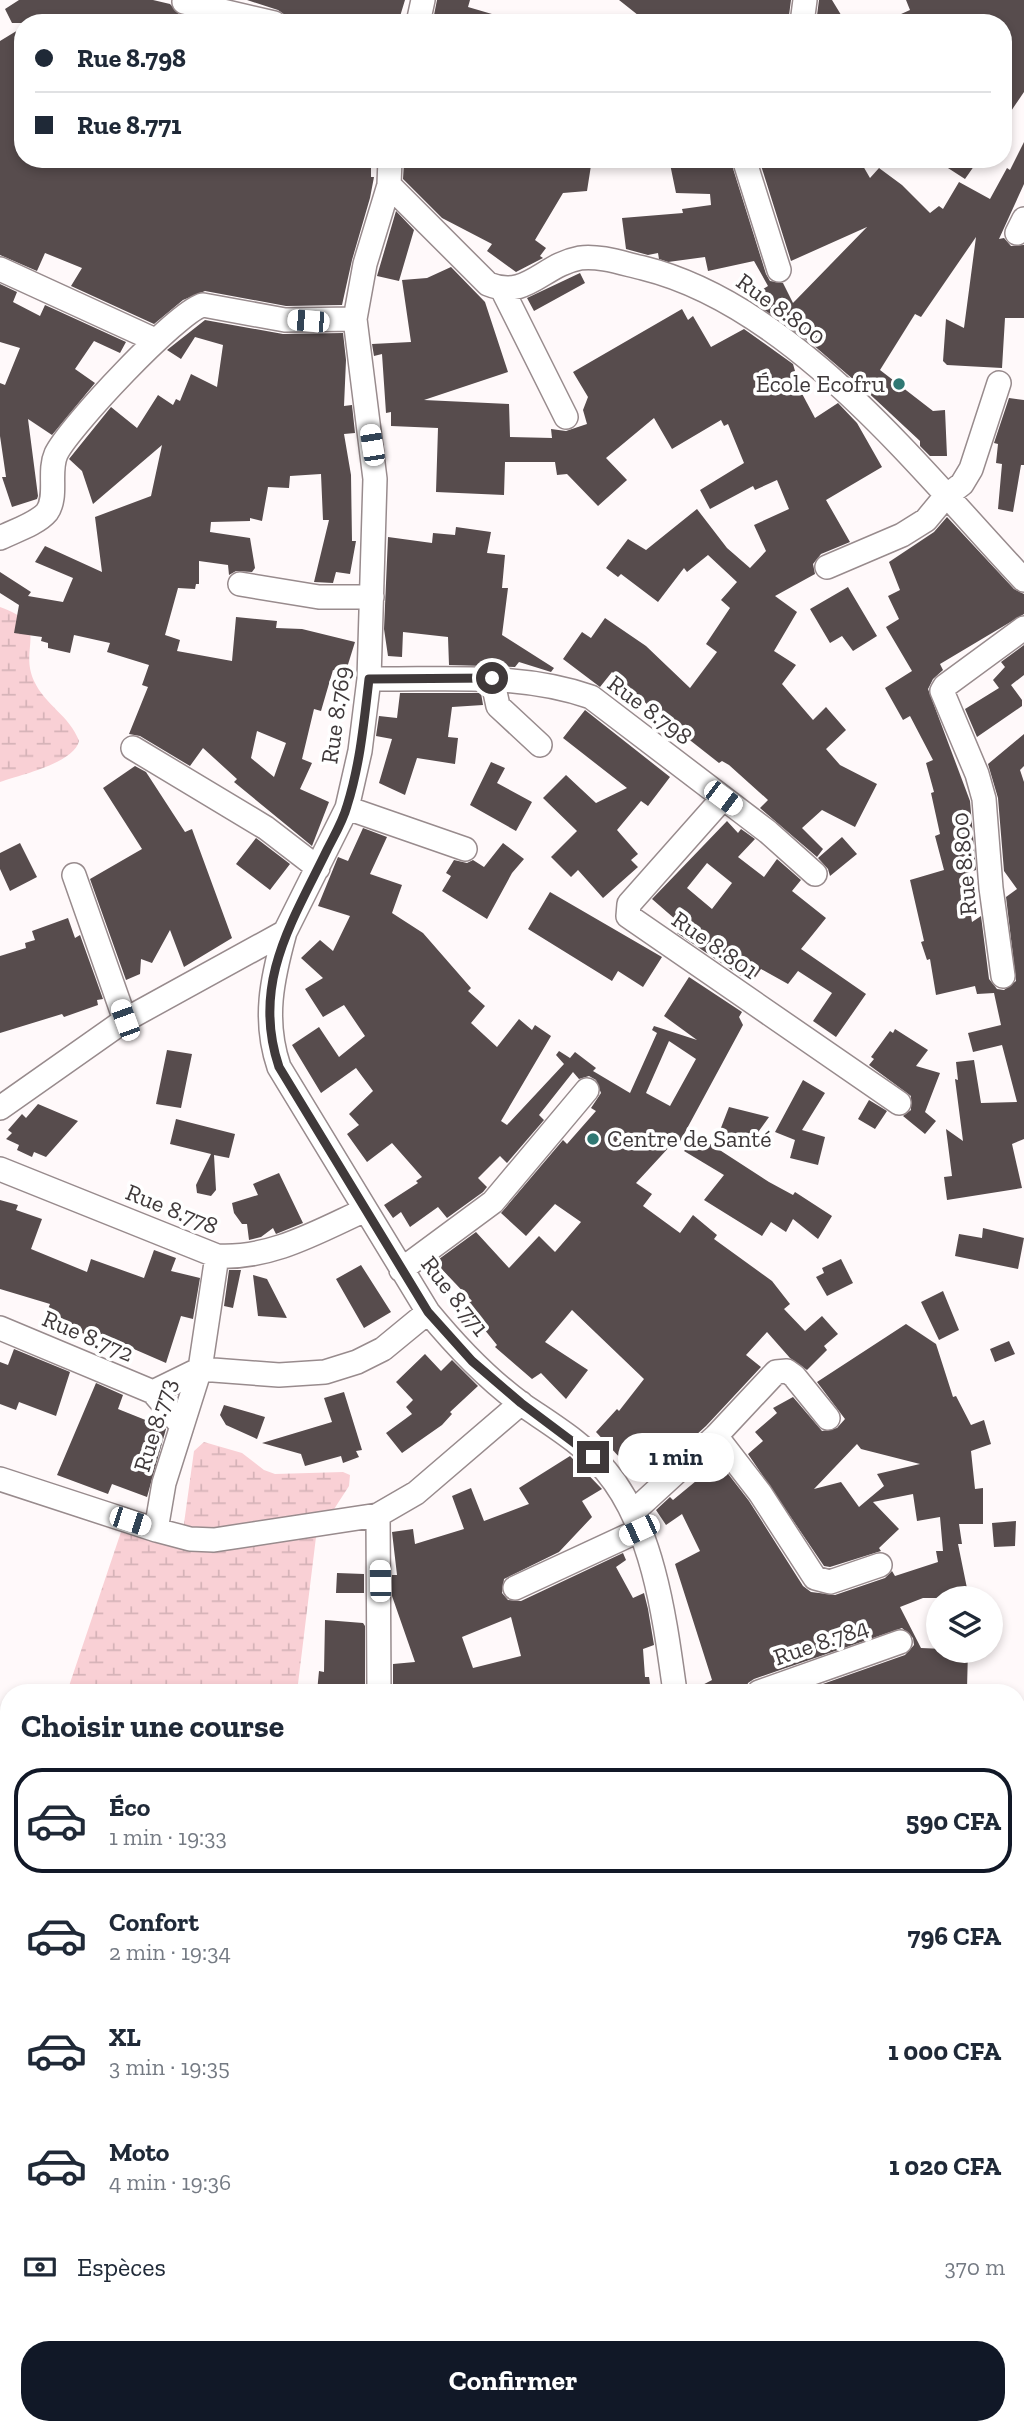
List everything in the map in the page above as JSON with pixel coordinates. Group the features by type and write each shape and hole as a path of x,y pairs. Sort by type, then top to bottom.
{"street":[{"path":"184,2 235,14"},
{"name":"Rue 8.769","path":"285,932 347,808 360,751 369,679 375,479 355,319 365,264 389,185 390,168"},
{"path":"747,168 779,270"},
{"path":"389,185 488,284 502,289 566,417"},
{"name":"Rue 8.800","path":"502,289 516,290 557,265 583,258 645,269 702,287 742,308 800,351 896,440 945,497 1024,580"},
{"path":"0,269 155,341"},
{"path":"0,538 48,510 51,501 51,468 61,445 155,341 191,310 203,305 285,320 355,319"},
{"path":"827,567 902,535 926,520 945,497 961,484 971,469 999,383"},
{"path":"240,584 319,597 372,597"},
{"name":"Rue 8.800","path":"1003,976 990,888 984,799 973,764 942,691 944,686 1024,628"},
{"path":"492,678 498,706 540,746"},
{"name":"Rue 8.798","path":"369,679 492,678 558,685 591,697 723,798 815,874"},
{"path":"133,748 266,828 318,868"},
{"name":"Rue 8.801","path":"723,798 629,904 628,916 899,1103"},
{"path":"347,808 465,849"},
{"path":"74,875 125,1020"},
{"path":"0,1108 125,1020 285,932"},
{"name":"Rue 8.771","path":"285,932 270,995 272,1045 279,1067 428,1312 456,1346 521,1403 580,1445 605,1469 636,1521 663,1609 674,1684"},
{"path":"401,1270 493,1202 587,1090"},
{"name":"Rue 8.778","path":"0,1169 217,1256 236,1257 271,1252 365,1210"},
{"name":"Rue 8.773","path":"156,1530 164,1483 200,1369 217,1256"},
{"path":"153,1392 200,1369 279,1375 325,1372 357,1362 383,1349 428,1312"},
{"name":"Rue 8.772","path":"0,1328 153,1392 182,1426"},
{"path":"515,1588 636,1521 769,1378 782,1370 794,1376 828,1418"},
{"path":"0,1479 156,1530 190,1538 224,1539 378,1515 416,1493 521,1403"},
{"path":"716,1436 760,1493 815,1578 830,1582 880,1566"},
{"path":"378,1515 379,1684"},
{"name":"Rue 8.784","path":"784,1684 900,1642"}],"green space":[{"path":"0,607 25,621 29,629 30,669 34,681 44,697 70,724 79,741 75,749 57,762 0,782"},
{"path":"204,1442 242,1453 264,1470 275,1474 343,1472 350,1475 349,1486 316,1537 298,1684 70,1684 121,1532 146,1539 182,1538 194,1451"}],"building":[{"path":"19,0 153,0 170,4 179,14 14,14 12,23 5,9"},
{"path":"247,0 405,0 401,14 284,14"},
{"path":"437,0 470,0 468,7 492,14 434,14"},
{"path":"619,0 791,0 789,14 637,14"},
{"path":"819,0 832,0 841,14 817,14"},
{"path":"906,0 1024,0 1024,92 1012,110 1012,14 901,14 910,10"},
{"path":"14,32 14,168 371,168 371,177 374,177 370,198 342,305 286,306 205,291 183,300 154,324 71,286 82,268 45,253 37,271 0,255 0,41"},
{"path":"1024,142 1024,184 999,239 1004,238 1011,246 1024,245 1024,318 1005,318 1002,368 947,365 943,361 946,319 964,328 976,237 921,317 915,314 880,370 933,411 945,410 947,456 930,456 920,446 920,441 861,386 812,344 756,304 750,297 768,286 754,261 708,271 705,257 668,262 659,259 658,253 648,255 626,249 622,218 683,213 682,209 711,205 710,194 676,193 671,168 733,168 766,274 770,281 783,283 793,303 867,227 791,261 762,168 864,168 870,178 879,168 902,185 930,213 939,206 943,209 959,182 990,199 1007,168 1010,170"},
{"path":"404,168 591,168 587,191 563,193 535,240 546,248 540,256 543,258 516,272 487,251 492,244 442,218 403,179"},
{"path":"948,168 973,168 965,179"},
{"path":"396,211 414,230 399,281 377,276"},
{"path":"451,267 485,302 508,372 424,400 509,404 510,437 552,438 551,429 566,431 587,424 583,410 588,397 573,372 682,309 688,320 693,316 711,347 744,329 793,364 795,371 791,373 815,418 838,403 857,423 882,467 826,500 850,542 821,554 813,564 815,574 775,596 797,612 774,651 796,665 782,684 813,720 826,707 846,730 826,749 840,765 877,784 855,827 822,810 802,828 823,849 817,857 760,808 768,800 729,765 722,761 719,763 677,730 679,726 648,705 612,672 600,687 563,659 582,632 591,638 605,618 646,646 690,688 717,652 706,644 730,608 721,600 737,582 708,555 687,572 684,568 658,602 621,574 618,577 606,568 628,539 646,550 697,509 727,548 750,568 766,551 754,525 789,509 777,480 755,490 753,486 710,509 700,490 744,463 728,424 724,426 721,420 672,449 654,418 606,458 627,480 598,506 567,474 557,475 555,462 505,462 504,495 436,492 438,428 391,426 391,412 386,413 382,354 374,356 372,344 411,342 402,280 427,278"},
{"path":"580,273 585,283 534,311 527,298"},
{"path":"0,284 17,292 13,302 40,316 45,305 126,342 120,353 94,341 75,369 95,383 52,435 28,419 38,496 37,499 12,507 2,477 6,477 0,436 0,383 5,385 20,348 0,342"},
{"path":"205,320 283,334 343,333 346,360 344,406 352,405 355,433 344,434 351,475 352,541 356,541 350,574 336,572 333,583 314,582 329,520 323,520 321,474 290,476 289,488 268,487 262,521 250,518 250,521 211,522 210,532 250,538 255,568 252,572 236,571 229,575 228,565 199,561 199,584 196,584 195,589 178,588 165,635 180,640 177,651 232,661 236,617 277,621 276,628 302,629 355,642 345,674 333,670 321,711 314,709 302,759 312,763 300,789 329,802 312,846 234,782 237,779 203,748 190,766 140,736 129,734 148,687 142,685 149,665 107,652 110,643 74,635 70,653 48,648 48,643 41,641 42,637 14,633 19,605 0,593 0,572 31,592 28,596 63,602 73,578 35,562 45,546 102,572 95,517 151,496 162,445 93,504 82,471 69,459 111,407 137,428 158,395 173,405 176,399 180,401 191,374 217,387 223,345 195,337 181,359 167,350","holes":["257,731 286,743 274,777 251,758"]},
{"path":"1009,398 1024,400 1024,465 1021,465 1013,512 998,509 1002,464 996,463 998,444 994,443"},
{"path":"947,517 1014,589 1024,594 1024,614 940,664 943,670 933,679 928,689 970,801 976,870 964,874 972,922 981,916 989,979 997,989 1004,990 1016,981 1006,897 1017,889 1004,871 998,798 988,764 1024,734 1024,766 1020,770 1024,782 1024,1139 1012,1144 1022,1188 947,1200 944,1177 952,1176 946,1129 963,1141 955,1079 958,1080 956,1062 974,1060 981,1103 1017,1102 1002,1045 973,1052 968,1033 1001,1025 994,993 977,994 975,986 936,995 930,959 927,960 921,942 924,941 910,880 944,870 935,836 940,834 931,793 934,792 926,763 933,760 910,716 903,720 885,688 912,671 886,627 899,619 888,596 900,590 889,562 934,532"},
{"path":"456,527 491,532 487,553 505,555 502,588 508,588 502,635 554,668 551,672 519,662 515,667 449,665 448,637 403,632 402,657 388,656 384,629 388,537 432,543 433,533 455,535"},
{"path":"848,587 877,636 853,651 842,636 830,643 810,609"},
{"path":"1024,645 1024,675 1011,685 1022,700 1022,706 977,737 965,709 999,688 993,680 1005,667 1001,662"},
{"path":"400,693 481,693 483,705 452,707 448,737 458,738 455,764 417,758 405,795 379,783 392,739 376,736 379,716 397,718"},
{"path":"585,710 670,777 648,806 641,801 617,830 638,854 631,860 638,867 603,898 578,870 571,877 551,857 577,831 543,798 566,775 596,803 627,788 563,738"},
{"path":"491,762 505,768 497,783 532,802 516,831 470,805"},
{"path":"135,766 146,772 185,832 192,829 232,938 184,967 170,930 152,963 141,959 140,974 126,980 90,879 142,849 103,788"},
{"path":"727,821 738,833 741,829 755,839 738,857 764,877 777,859 801,880 792,891 826,918 801,949 866,994 836,1037 813,1021 832,993 798,971 788,984 761,969 751,983 677,933 683,926 652,899","holes":["707,863 732,883 712,909 687,888"]},
{"path":"363,828 387,837 370,874 402,885 392,913 423,933 471,988 468,991 485,1006 471,1023 497,1047 519,1019 532,1030 535,1025 551,1036 501,1121 507,1125 564,1064 556,1055 559,1051 570,1058 575,1052 596,1068 593,1071 630,1093 657,1033 652,1030 654,1026 697,1040 664,1016 689,977 742,1012 739,1017 743,1025 677,1147 672,1144 636,1183 652,1194 643,1206 680,1233 693,1215 717,1235 714,1239 772,1281 790,1304 784,1309 805,1331 822,1316 838,1334 824,1346 827,1350 807,1370 790,1358 767,1332 746,1355 761,1367 706,1426 664,1464 656,1453 635,1474 596,1432 617,1409 619,1411 644,1379 572,1310 545,1342 588,1370 566,1399 541,1373 532,1379 495,1347 497,1345 475,1318 463,1325 455,1312 472,1301 435,1262 476,1232 509,1268 539,1236 555,1252 581,1222 555,1204 526,1236 501,1213 563,1140 567,1144 596,1111 591,1108 601,1093 596,1080 589,1076 579,1079 573,1072 539,1115 544,1120 507,1163 500,1156 478,1178 487,1187 483,1192 447,1218 438,1207 410,1227 401,1212 393,1218 384,1205 418,1183 416,1181 422,1177 392,1143 367,1162 347,1134 359,1125 349,1114 373,1091 356,1068 321,1093 292,1045 319,1027 339,1057 365,1036 344,1005 323,1017 305,989 323,978 301,958 320,940 333,951 350,916 318,906 338,857 348,861","holes":["669,1041 696,1059 670,1106 646,1093"]},
{"path":"842,837 857,854 830,876 828,869 818,858"},
{"path":"256,838 290,864 270,890 236,864"},
{"path":"20,843 37,877 10,891 0,869 0,853"},
{"path":"503,843 524,859 512,873 487,919 442,891 451,876 446,873 454,860 467,863 473,860 484,867"},
{"path":"550,892 662,957 643,987 618,971 612,981 528,929"},
{"path":"68,918 75,938 80,935 103,999 97,1000 98,1005 64,1017 62,1014 0,1033 0,956 26,948 25,943 35,940 32,931"},
{"path":"895,1029 928,1050 916,1066 940,1073 925,1112 936,1121 925,1134 903,1116 911,1110 911,1096 869,1065 874,1059 871,1057 890,1031 893,1033"},
{"path":"167,1050 192,1054 181,1108 156,1104"},
{"path":"803,1080 825,1093 802,1130 825,1137 818,1165 790,1158 795,1140 775,1132"},
{"path":"869,1100 887,1111 875,1129 858,1119"},
{"path":"38,1104 78,1121 46,1157 34,1152 32,1157 17,1150 19,1145 6,1139 12,1133 8,1130 22,1114 26,1118"},
{"path":"729,1107 769,1117 748,1146 717,1138"},
{"path":"176,1119 235,1134 229,1158 214,1155 216,1190 211,1196 197,1193 196,1185 211,1154 170,1144"},
{"path":"698,1136 769,1182 793,1195 795,1192 832,1216 818,1239 793,1219 786,1232 771,1222 762,1236 704,1200 724,1175 684,1151"},
{"path":"279,1173 303,1223 276,1234 273,1228 261,1237 249,1240 247,1224 242,1224 234,1213 232,1203 258,1195 253,1184"},
{"path":"0,1200 18,1205 16,1210 42,1219 31,1249 87,1272 91,1259 144,1278 154,1250 176,1258 171,1271 200,1278 193,1319 181,1316 166,1363 120,1343 119,1346 65,1327 63,1333 42,1324 50,1304 0,1289"},
{"path":"983,1228 1024,1238 1018,1269 955,1256 959,1234 982,1238"},
{"path":"841,1259 853,1283 827,1296 816,1277 824,1273 822,1268"},
{"path":"361,1265 391,1312 364,1328 336,1279"},
{"path":"229,1270 241,1270 233,1308 224,1306"},
{"path":"253,1275 267,1279 287,1318 258,1316"},
{"path":"943,1291 959,1330 939,1340 921,1302"},
{"path":"906,1324 936,1344 953,1397 956,1396 971,1425 984,1420 991,1444 971,1451 975,1489 983,1488 983,1524 959,1524 962,1544 958,1544 967,1586 926,1586 926,1598 900,1607 921,1648 926,1648 926,1663 968,1663 967,1684 823,1684 905,1655 914,1645 913,1638 902,1628 754,1679 748,1684 704,1684 712,1680 675,1564 700,1551 682,1514 666,1525 656,1510 670,1497 673,1500 719,1462 749,1501 803,1586 811,1592 835,1595 885,1578 892,1571 895,1576 938,1562 936,1551 943,1551 940,1517 917,1521 913,1494 873,1502 899,1529 879,1548 881,1551 830,1567 824,1566 748,1454 763,1441 755,1432 777,1413 773,1408 793,1397 822,1431 837,1428 845,1419 817,1382","holes":["857,1444 861,1449 920,1464 877,1474 884,1486 859,1507 841,1482 814,1489"]},
{"path":"1009,1341 1015,1354 995,1362 990,1349"},
{"path":"14,1349 70,1372 56,1416 19,1402 16,1410 0,1404 0,1362 8,1365"},
{"path":"425,1354 441,1371 452,1360 478,1386 450,1412 452,1414 442,1425 402,1453 386,1433 412,1414 406,1407 413,1400 396,1382"},
{"path":"96,1383 123,1395 118,1409 153,1423 154,1420 166,1429 147,1497 112,1484 108,1494 57,1475"},
{"path":"344,1392 362,1450 356,1451 359,1457 343,1463 341,1456 305,1466 301,1454 262,1443 332,1422 324,1398"},
{"path":"224,1405 265,1417 257,1439 226,1425 220,1415"},
{"path":"570,1456 602,1489 582,1501 592,1517 559,1552 504,1579 502,1593 508,1600 521,1601 623,1553 626,1560 616,1567 633,1598 644,1593 648,1609 654,1645 643,1649 645,1677 649,1677 650,1684 393,1684 393,1664 415,1662 392,1596 392,1575 397,1575 392,1532 413,1529 415,1544 464,1529 452,1496 471,1488 484,1521 529,1504 519,1488","holes":["511,1617 521,1656 473,1668 462,1637"]},
{"path":"1016,1521 1015,1546 994,1547 992,1523"},
{"path":"337,1573 364,1574 364,1593 336,1593"},
{"path":"325,1620 363,1623 365,1684 318,1684 319,1671 324,1672"}],"place":[{"name":"École Ecofru","path":"899,384"},
{"name":"Centre de Santé","path":"593,1139"}],"route":[{"path":"492,678 369,679 360,751 347,808 285,932 274,969 270,995 272,1045 279,1067 428,1312 472,1361 521,1403 593,1457"}]}
